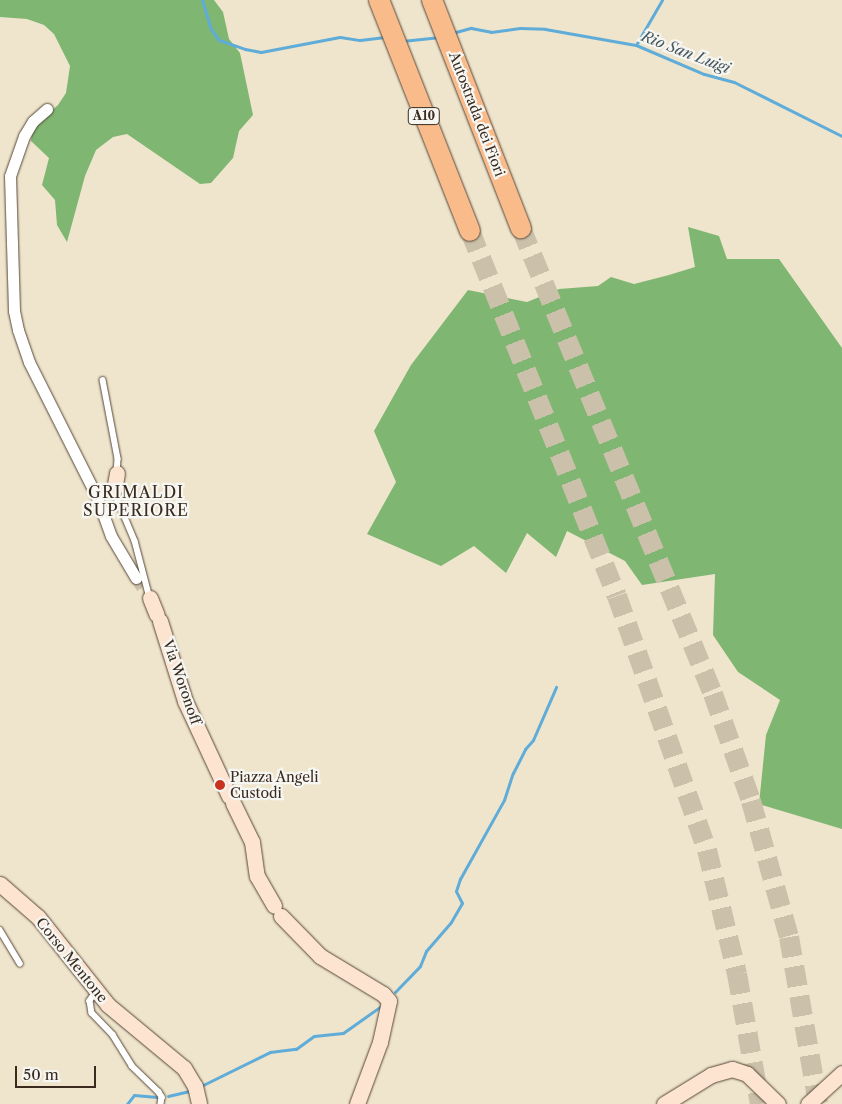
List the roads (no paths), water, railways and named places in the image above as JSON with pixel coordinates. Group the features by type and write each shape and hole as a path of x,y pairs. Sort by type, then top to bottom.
{"highway":[{"name":"A10","path":"379,0 470,231"},
{"name":"Autostrada dei Fiori","path":"432,0 521,228"}],"street":[{"path":"47,109 33,121 24,136 10,176 14,311 18,330 29,362 97,497 110,536 136,578"},
{"name":"Via Woronoff","path":"114,490 117,473"},
{"name":"Via Woronoff","path":"147,594 158,618 185,701 252,842 257,876 278,911 320,956 383,994 389,1001 380,1042 358,1104"},
{"name":"Corso Mentone","path":"0,884 38,917 96,992 126,1022 184,1068 193,1082 199,1104"},
{"path":"664,1104 711,1075 732,1069 747,1074 778,1104"},
{"path":"808,1104 842,1072"}],"lane":[{"name":"Via Woronoff","path":"103,380 118,459 117,473"},
{"name":"Via Woronoff","path":"114,490 135,541 147,594"},
{"path":"0,930 20,963"},
{"path":"96,992 90,1001 92,1013 113,1035 132,1066 159,1092 162,1097 161,1104"}],"waterway":[{"name":"Rio San Luigi","path":"202,0 211,29 219,40 245,49 261,52 340,37 360,40 385,37"},
{"path":"636,45 662,0"},
{"name":"Rio San Luigi","path":"452,33 471,28 491,32 520,28 545,29 636,45 704,74 734,82 842,136"},
{"name":"Rio San Luigi","path":"402,41 438,37"},
{"path":"395,992 420,966 426,951 451,922 462,903 456,891 460,879 504,800 513,773 525,749 533,740 556,687"},
{"path":"203,1085 270,1052 296,1049 314,1036 343,1033 384,1004"},
{"path":"168,1096 189,1091"},
{"path":"127,1104 134,1095 157,1097"}],"tunnel":[{"path":"521,228 713,694 751,801 789,937 818,1104"},
{"path":"470,231 617,596 707,850 737,974 760,1104"},
{"path":"136,578 144,591"}],"place":[{"name":"Piazza Angeli Custodi","path":"220,785"}],"district":[{"name":"GRIMALDI SUPERIORE","path":"136,501"}]}
